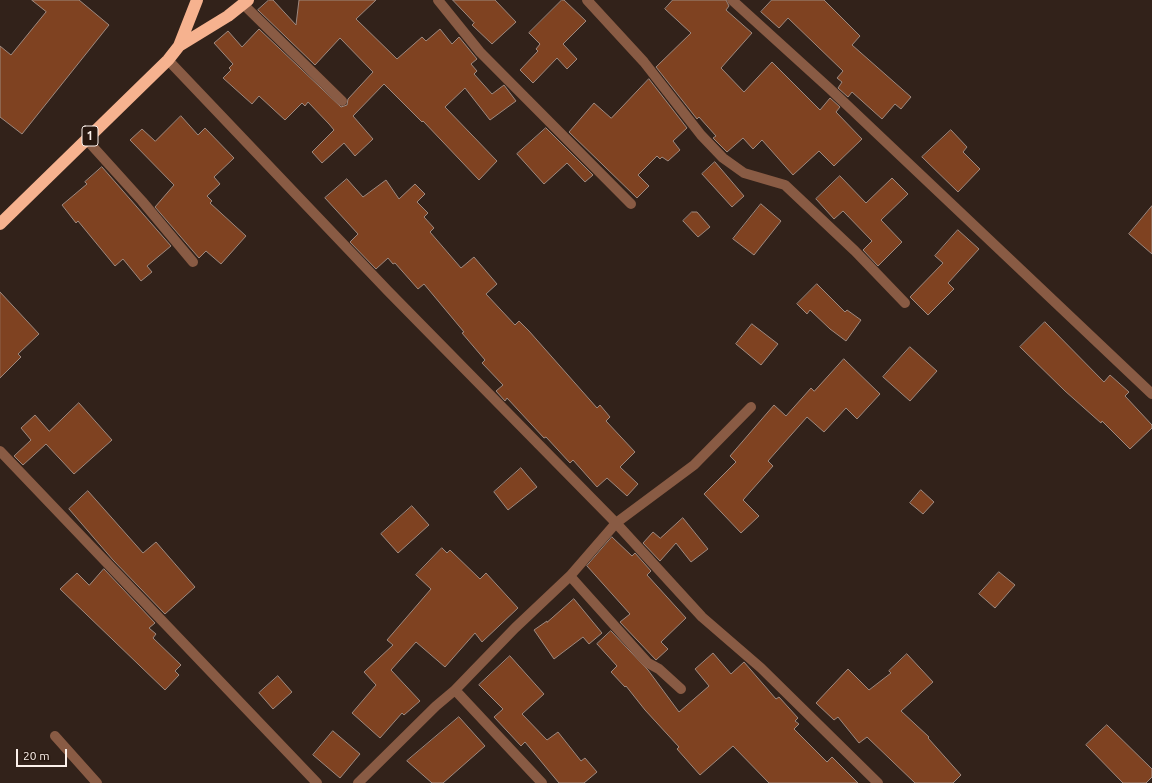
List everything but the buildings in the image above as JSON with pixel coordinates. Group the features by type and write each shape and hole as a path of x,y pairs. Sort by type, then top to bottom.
{"highway":[{"name":"1","path":"0,224 168,60 179,46 197,0"},
{"name":"1","path":"179,46 246,3"}],"street":[{"path":"438,0 480,52 631,204"},
{"path":"587,0 644,62 701,135 723,158 744,173 785,185 855,251 905,302"},
{"path":"732,0 836,95 1152,394"},
{"path":"246,3 342,101"},
{"path":"168,60 393,297 616,523 702,617 761,668 878,783"},
{"path":"86,139 193,262"},
{"path":"358,783 454,690 515,628 570,576 616,523 694,465 751,407"},
{"path":"0,451 316,783"},
{"path":"570,576 648,663 659,669 681,689"},
{"path":"454,690 542,783"},
{"path":"55,736 97,783"}]}
